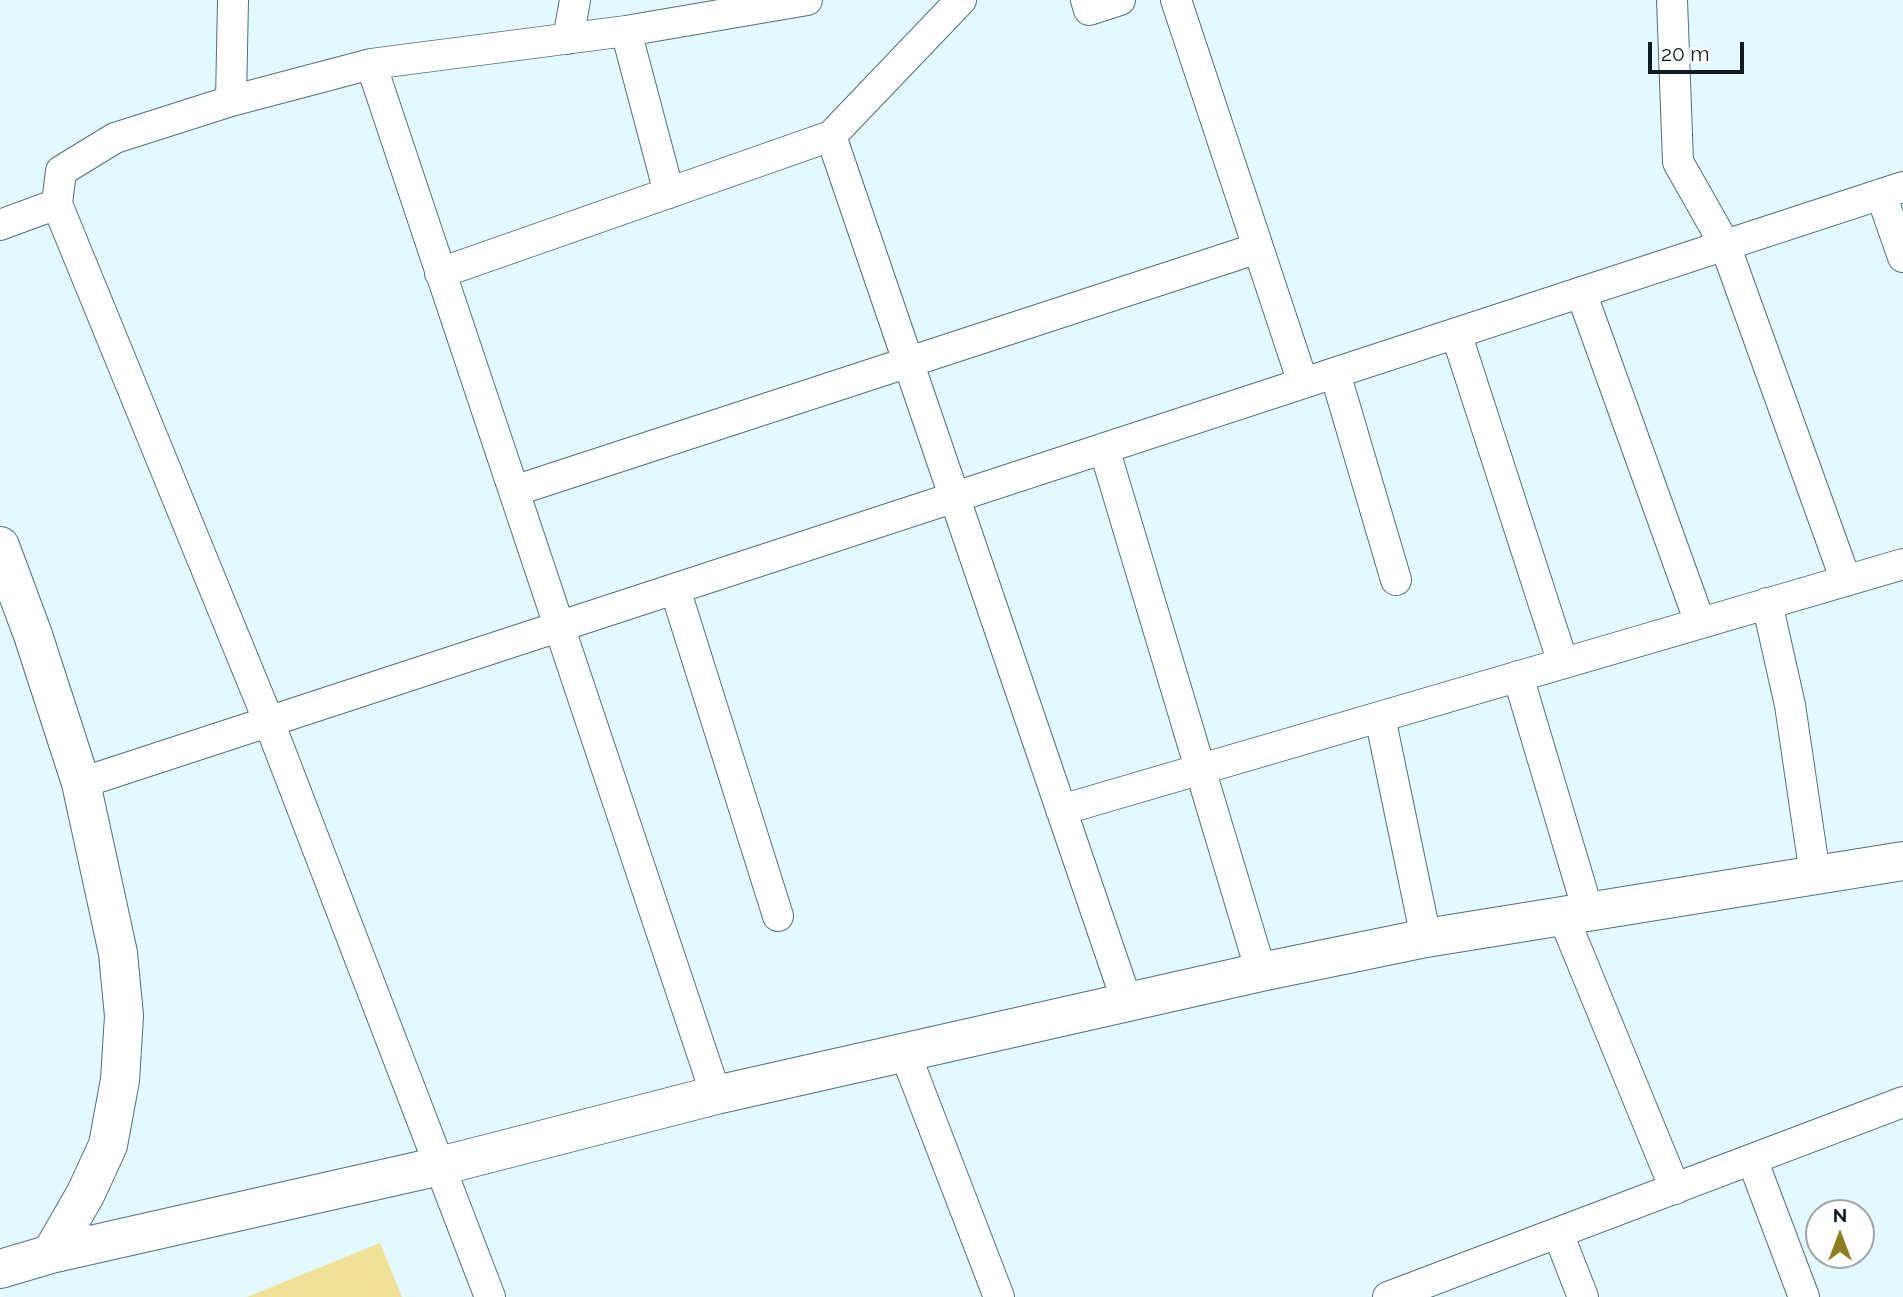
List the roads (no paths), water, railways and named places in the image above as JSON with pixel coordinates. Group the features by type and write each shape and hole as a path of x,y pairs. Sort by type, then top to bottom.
{"main road":[{"path":"0,546 33,635 81,783 118,953 124,1016 120,1080 108,1145 86,1193 51,1254"},
{"path":"0,1269 51,1254 440,1166 716,1096 1261,972 1426,938 1903,861"}],"street":[{"path":"232,101 233,0"},
{"path":"568,39 575,0"},
{"path":"490,1297 269,722 57,204 61,171 115,138 232,101 371,64 626,32 807,0"},
{"path":"440,273 831,136 961,0"},
{"path":"1086,0 1089,10 1120,0"},
{"path":"1175,0 1303,383"},
{"path":"1672,0 1678,162 1725,245 1846,581"},
{"path":"626,32 668,193"},
{"path":"371,64 716,1096"},
{"path":"831,136 1127,1002"},
{"path":"81,783 1892,190 1903,257"},
{"path":"0,225 57,204"},
{"path":"514,491 1258,248"},
{"path":"1581,292 1700,624"},
{"path":"1456,333 1563,663"},
{"path":"1335,373 1396,580"},
{"path":"1104,448 1261,972"},
{"path":"1061,810 1903,564"},
{"path":"675,589 778,916"},
{"path":"1767,603 1790,705 1815,875"},
{"path":"1518,676 1576,914 1675,1189"},
{"path":"1381,717 1426,938"},
{"path":"905,1053 999,1297"},
{"path":"1388,1297 1903,1102"},
{"path":"1752,1160 1804,1297"},
{"path":"1558,1233 1583,1297"}]}
